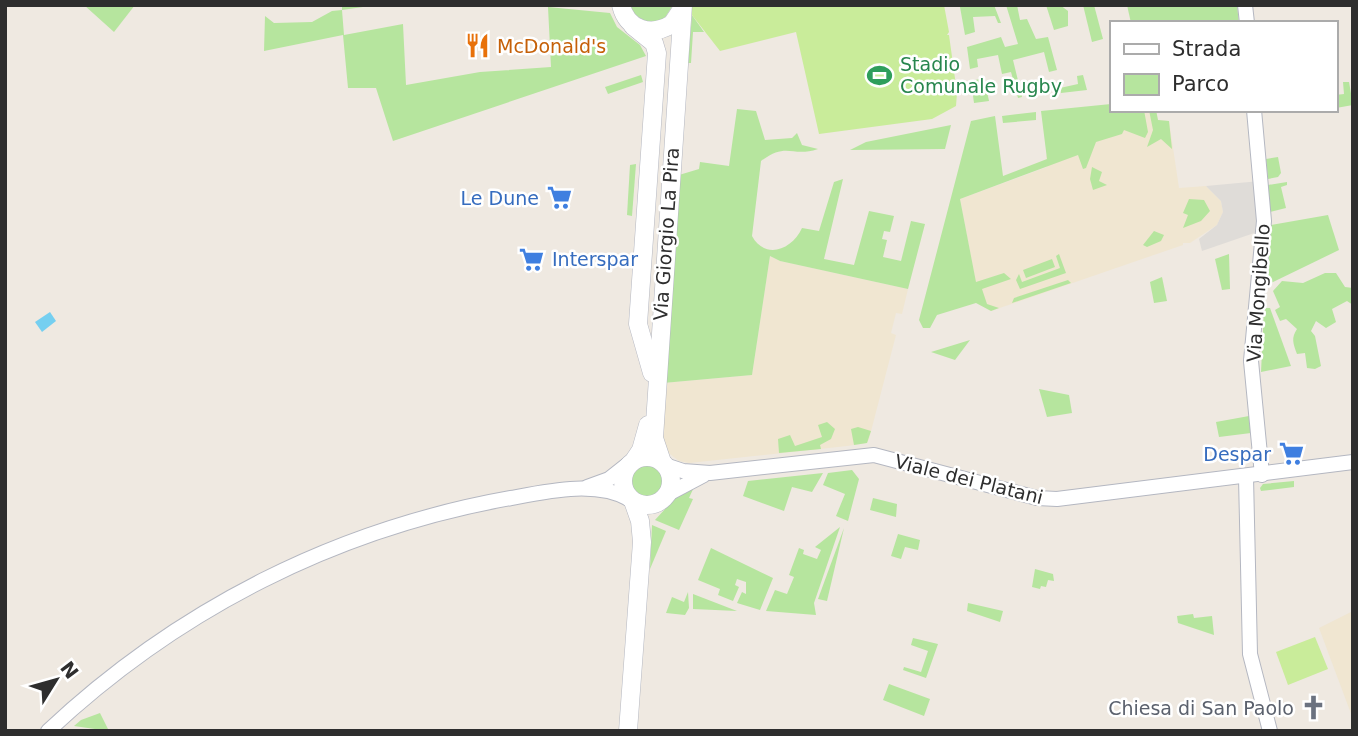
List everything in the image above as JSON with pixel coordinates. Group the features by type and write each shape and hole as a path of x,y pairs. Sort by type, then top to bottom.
{"main road":[{"name":"Via Giorgio La Pira","path":"621,5 633,26 654,43 658,69 638,324 652,371 647,434 632,462"},
{"name":"Via Giorgio La Pira","path":"663,463 654,438 683,5"},
{"path":"633,26 649,32 665,29 677,19 683,5"},
{"path":"628,731 642,542 640,521 622,479 632,462 649,457 663,463 671,479 665,496 649,519 642,542"},
{"path":"632,500 651,505 665,496"}],"street":[{"name":"Via Mongibello","path":"1254,112 1264,221 1251,361 1262,475"},
{"name":"Viale dei Platani","path":"710,473 874,455 1037,498 1057,499 1353,462"},
{"path":"48,731 156,641 264,578 336,547 421,518 509,498 585,488 609,479 632,462"},
{"path":"663,463 684,471 710,473"},
{"path":"665,496 710,473"},
{"path":"1246,477 1248,637 1270,731"},
{"path":"585,488 618,494 632,500"}],"shaded area":[{"path":"1156,112 1158,120 1169,121 1179,188 1206,186 1221,201 1223,212 1217,225 1190,243 1183,243 991,311 980,305 960,199 1047,167 1046,155 1145,113"},
{"path":"1260,181 1263,230 1202,251 1199,239 1217,225 1223,212 1221,201 1206,186"},
{"path":"770,256 780,261 908,289 902,314 896,313 891,333 896,335 869,439 867,443 847,446 689,463 679,461 666,451 659,440 663,383 752,375"},
{"path":"1353,611 1353,719 1319,628"}],"green space":[{"path":"84,5 135,5 114,32"},
{"path":"342,5 370,6 342,10"},
{"path":"630,5 673,5 664,19 649,23 635,15"},
{"name":"Stadio Comunale Rugby","path":"692,5 944,5 957,93 956,106 932,119 819,134 796,32 720,51 692,15"},
{"path":"994,5 1001,23 998,23 995,16 973,17 975,32 965,35 960,7"},
{"path":"1006,5 1017,5 1020,20 1027,19 1036,39 1048,37 1057,70 1049,72 1044,52 1013,60 1022,97 1018,98 1011,72 1002,74 998,55 977,59 978,67 970,69 967,47 1001,37 1005,47 1018,44"},
{"path":"1046,5 1060,5 1068,11 1068,26 1054,30"},
{"path":"1083,5 1094,5 1103,39 1092,42"},
{"path":"1127,5 1237,5 1239,21 1131,21"},
{"path":"548,7 610,13 617,27 640,45 646,56 393,141 376,88 348,88 343,35 264,51 265,16 274,23 312,22 332,11 342,10 344,35 403,24 406,85 480,72 551,67"},
{"path":"692,15 704,32 693,32 691,63 688,63"},
{"path":"641,75 643,82 608,94 605,87"},
{"path":"1083,75 1087,90 1061,93 1060,88 1078,84 1077,76"},
{"path":"984,78 989,101 974,103 971,81"},
{"path":"1343,82 1349,82 1353,105 1337,108 1337,95 1344,94"},
{"path":"1110,104 1110,112 1144,112 1148,132 1145,138 1124,130 1122,134 1096,142 1086,168 1083,169 1078,155 960,199 976,282 1004,273 1011,279 982,289 987,304 999,308 991,311 976,303 937,315 930,328 923,328 919,320 971,121 995,116 1003,176 1047,159 1041,111"},
{"path":"737,109 756,111 765,140 792,138 797,133 802,145 818,149 778,152 761,161 752,236 757,243 771,250 778,249 792,242 802,228 819,231 834,182 843,179 824,259 854,265 869,211 894,216 890,232 884,231 882,239 887,240 883,257 901,261 911,221 925,224 908,289 780,261 770,256 752,375 663,383 679,175 699,169 700,162 729,166"},
{"path":"1036,112 1036,120 1003,123 1002,116"},
{"path":"1149,112 1156,112 1158,120 1169,121 1172,149 1161,139 1147,147 1153,130"},
{"path":"951,125 945,149 850,150 866,142"},
{"path":"1278,157 1281,173 1278,177 1268,179 1266,159"},
{"path":"636,164 632,216 627,215 630,165"},
{"path":"1092,167 1102,172 1099,181 1107,185 1093,190 1090,179"},
{"path":"1287,182 1287,185 1281,187 1286,208 1270,212 1268,185"},
{"path":"1189,199 1204,200 1210,211 1201,221 1183,228 1188,215 1183,213"},
{"path":"1328,215 1339,250 1267,285 1271,225"},
{"path":"1154,231 1164,235 1161,241 1147,247 1143,245"},
{"path":"1059,254 1066,273 1020,289 1016,280 1019,274 1022,282 1060,268 1056,256"},
{"path":"1229,254 1230,289 1222,290 1215,259"},
{"path":"1052,259 1055,267 1026,278 1023,270"},
{"path":"1325,273 1336,273 1345,287 1353,288 1353,305 1347,301 1332,309 1336,322 1326,328 1316,321 1311,331 1315,336 1321,366 1315,369 1307,368 1305,353 1297,354 1294,344 1297,329 1286,319 1280,321 1275,310 1280,307 1273,291 1282,281 1303,283"},
{"path":"1162,277 1167,301 1154,303 1150,282"},
{"path":"1068,280 1071,283 1012,303 1014,298"},
{"path":"1264,308 1270,308 1291,366 1261,372"},
{"path":"970,340 955,360 931,352"},
{"path":"1039,389 1069,395 1072,413 1047,417"},
{"path":"1249,416 1251,433 1219,437 1216,422"},
{"path":"827,422 835,429 831,439 820,445 821,449 779,453 778,439 790,435 795,446 822,437 818,425"},
{"path":"858,427 871,431 867,443 854,445 851,429"},
{"path":"647,465 659,469 663,481 659,493 647,497 635,493 631,481 635,469"},
{"path":"852,470 859,479 848,521 836,516 845,494 823,485 828,473"},
{"path":"823,473 812,492 792,487 784,511 743,496 748,481"},
{"path":"1294,481 1294,487 1261,491 1260,488 1263,484"},
{"path":"694,487 689,498 693,499 679,530 655,520 678,495"},
{"path":"873,498 897,504 896,517 870,510"},
{"path":"652,525 666,531 650,569"},
{"path":"840,527 814,603 816,615 766,611 775,590 787,594 794,577 789,575 799,548 804,550 803,554 817,559 821,550 815,547"},
{"path":"844,528 827,601 818,599"},
{"path":"898,534 920,540 918,550 905,547 901,559 891,556"},
{"path":"711,548 773,578 760,610 737,603 742,592 746,594 746,582 737,579 735,585 739,587 733,601 718,595 720,589 698,580"},
{"path":"1035,569 1053,574 1054,581 1048,580 1046,587 1041,586 1040,589 1032,587"},
{"path":"688,592 689,608 685,615 666,613 672,597 684,602"},
{"path":"693,594 737,611 693,609"},
{"path":"968,603 1003,611 1000,622 967,611"},
{"path":"1193,614 1194,618 1212,616 1214,635 1178,623 1177,616"},
{"path":"1315,637 1328,669 1288,685 1276,652"},
{"path":"913,638 938,644 926,678 903,670 904,667 921,672 928,651 911,645"},
{"path":"889,684 930,699 924,716 883,700"},
{"path":"100,713 109,731 74,726 81,720"}],"water":[{"path":"50,312 56,321 42,332 35,322"}],"place":[{"name":"McDonald's","path":"477,46"},
{"name":"Stadio Comunale Rugby","path":"880,75"},
{"name":"Le Dune","path":"559,198"},
{"name":"Interspar","path":"532,259"},
{"name":"Despar","path":"1291,454"},
{"name":"Chiesa di San Paolo","path":"1314,708"}]}
